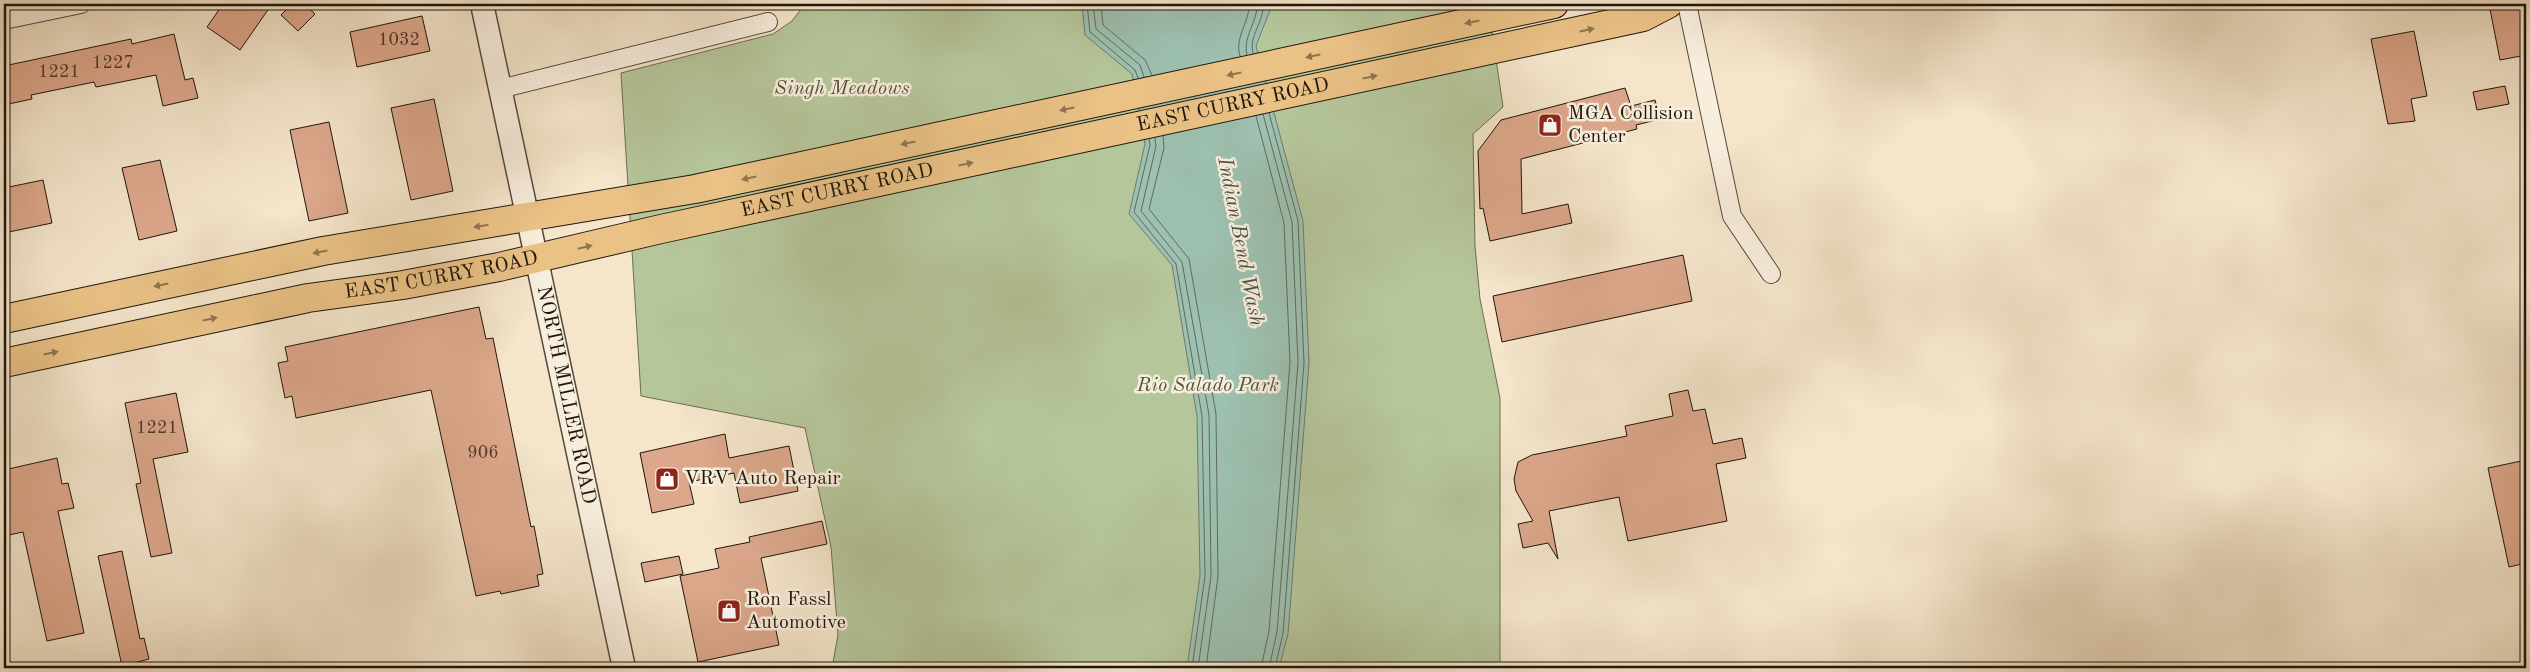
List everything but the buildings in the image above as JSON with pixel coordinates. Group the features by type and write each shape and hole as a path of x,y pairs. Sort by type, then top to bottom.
{"main road":[{"name":"EAST CURRY ROAD","path":"4,319 323,251 695,189 1554,4"},
{"name":"EAST CURRY ROAD","path":"4,363 308,298 403,285 537,258 1643,17 1668,4"}],"street":[{"path":"4,20 81,4"},
{"name":"NORTH MILLER ROAD","path":"482,4 624,668"},
{"path":"1687,4 1732,216 1771,274"},
{"path":"500,89 768,22"}],"green space":[{"name":"Rio Salado Park","path":"805,4 1488,4 1503,107 1473,134 1475,246 1480,299 1500,398 1500,668 832,668 838,635 831,547 805,428 641,396 621,73 773,34 792,21"}],"water":[{"name":"Indian Bend Wash","path":"1082,4 1267,4 1270,10 1256,46 1303,221 1309,363 1288,634 1279,668 1187,668 1200,576 1197,416 1172,265 1129,214 1145,144 1132,74 1085,35"}],"place":[{"name":"MGA Collision Center","path":"1550,125"},
{"name":"VRV Auto Repair","path":"667,479"},
{"name":"Ron Fassl Automotive","path":"729,611"}],"park label":[{"name":"Singh Meadows","path":"842,89"}]}
